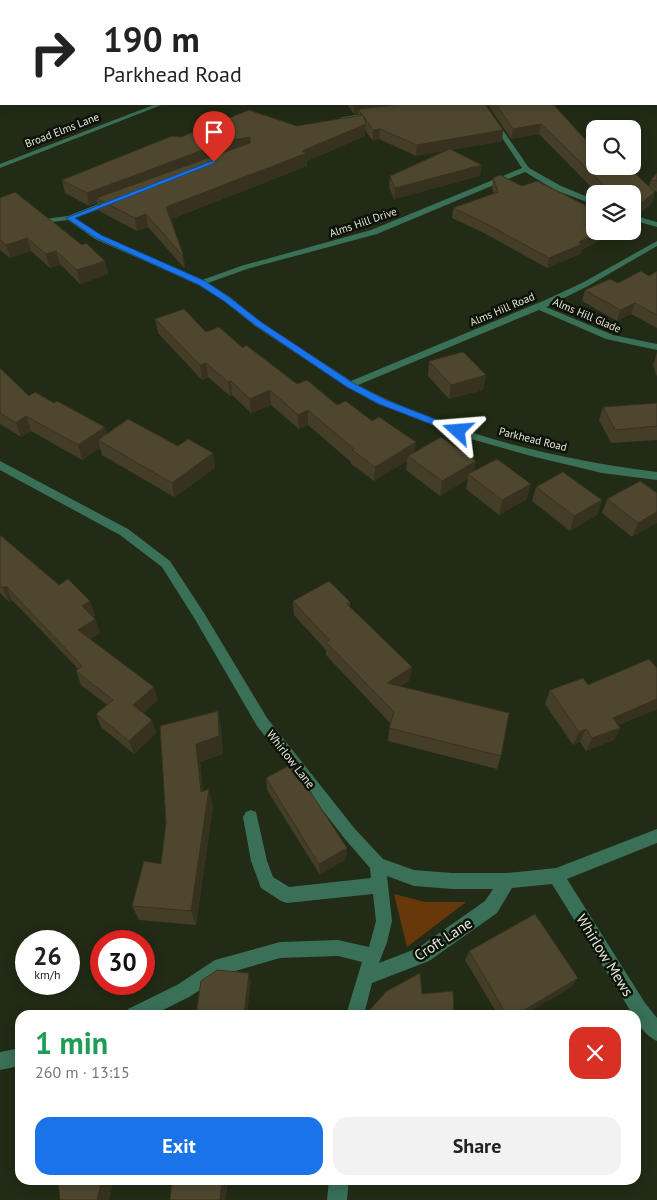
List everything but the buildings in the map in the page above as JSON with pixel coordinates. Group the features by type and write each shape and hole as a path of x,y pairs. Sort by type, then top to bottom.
{"street":[{"name":"Broad Elms Lane","path":"0,166 157,105"},
{"path":"477,105 485,108 526,169 558,188 586,199"},
{"path":"342,118 376,114"},
{"name":"Alms Hill Drive","path":"202,283 223,274 376,231 526,169"},
{"path":"44,221 69,218 126,196"},
{"name":"Parkhead Road","path":"69,218 98,236 202,283 258,324 350,385 423,420 535,454 602,469 657,476"},
{"path":"641,220 657,225"},
{"name":"Alms Hill Road","path":"350,385 538,306 581,285 657,243"},
{"name":"Alms Hill Glade","path":"538,306 593,332 615,340 657,347"},
{"name":"Whirlow Lane","path":"0,465 124,532 166,564 200,616 262,722 350,834 378,865 414,878 452,882 507,881 556,876 657,836"},
{"path":"251,817 259,860 267,882 287,895 381,885"},
{"path":"356,1010 384,921 378,865"},
{"name":"Whirlow Mews","path":"556,876 640,1010"},
{"name":"Croft Lane","path":"366,977 423,955 490,907 507,881"},
{"path":"144,1010 183,991 221,966 280,950 338,948 374,956"},
{"name":"Whirlow Mews","path":"641,1012 657,1032"},
{"path":"0,1061 15,1058"},
{"path":"336,1200 338,1185"}],"shaded area":[{"path":"394,894 425,902 466,902 407,947"}],"route":[{"path":"214,162 69,218 98,236 202,283 258,324 350,385 423,420 458,431"}]}
